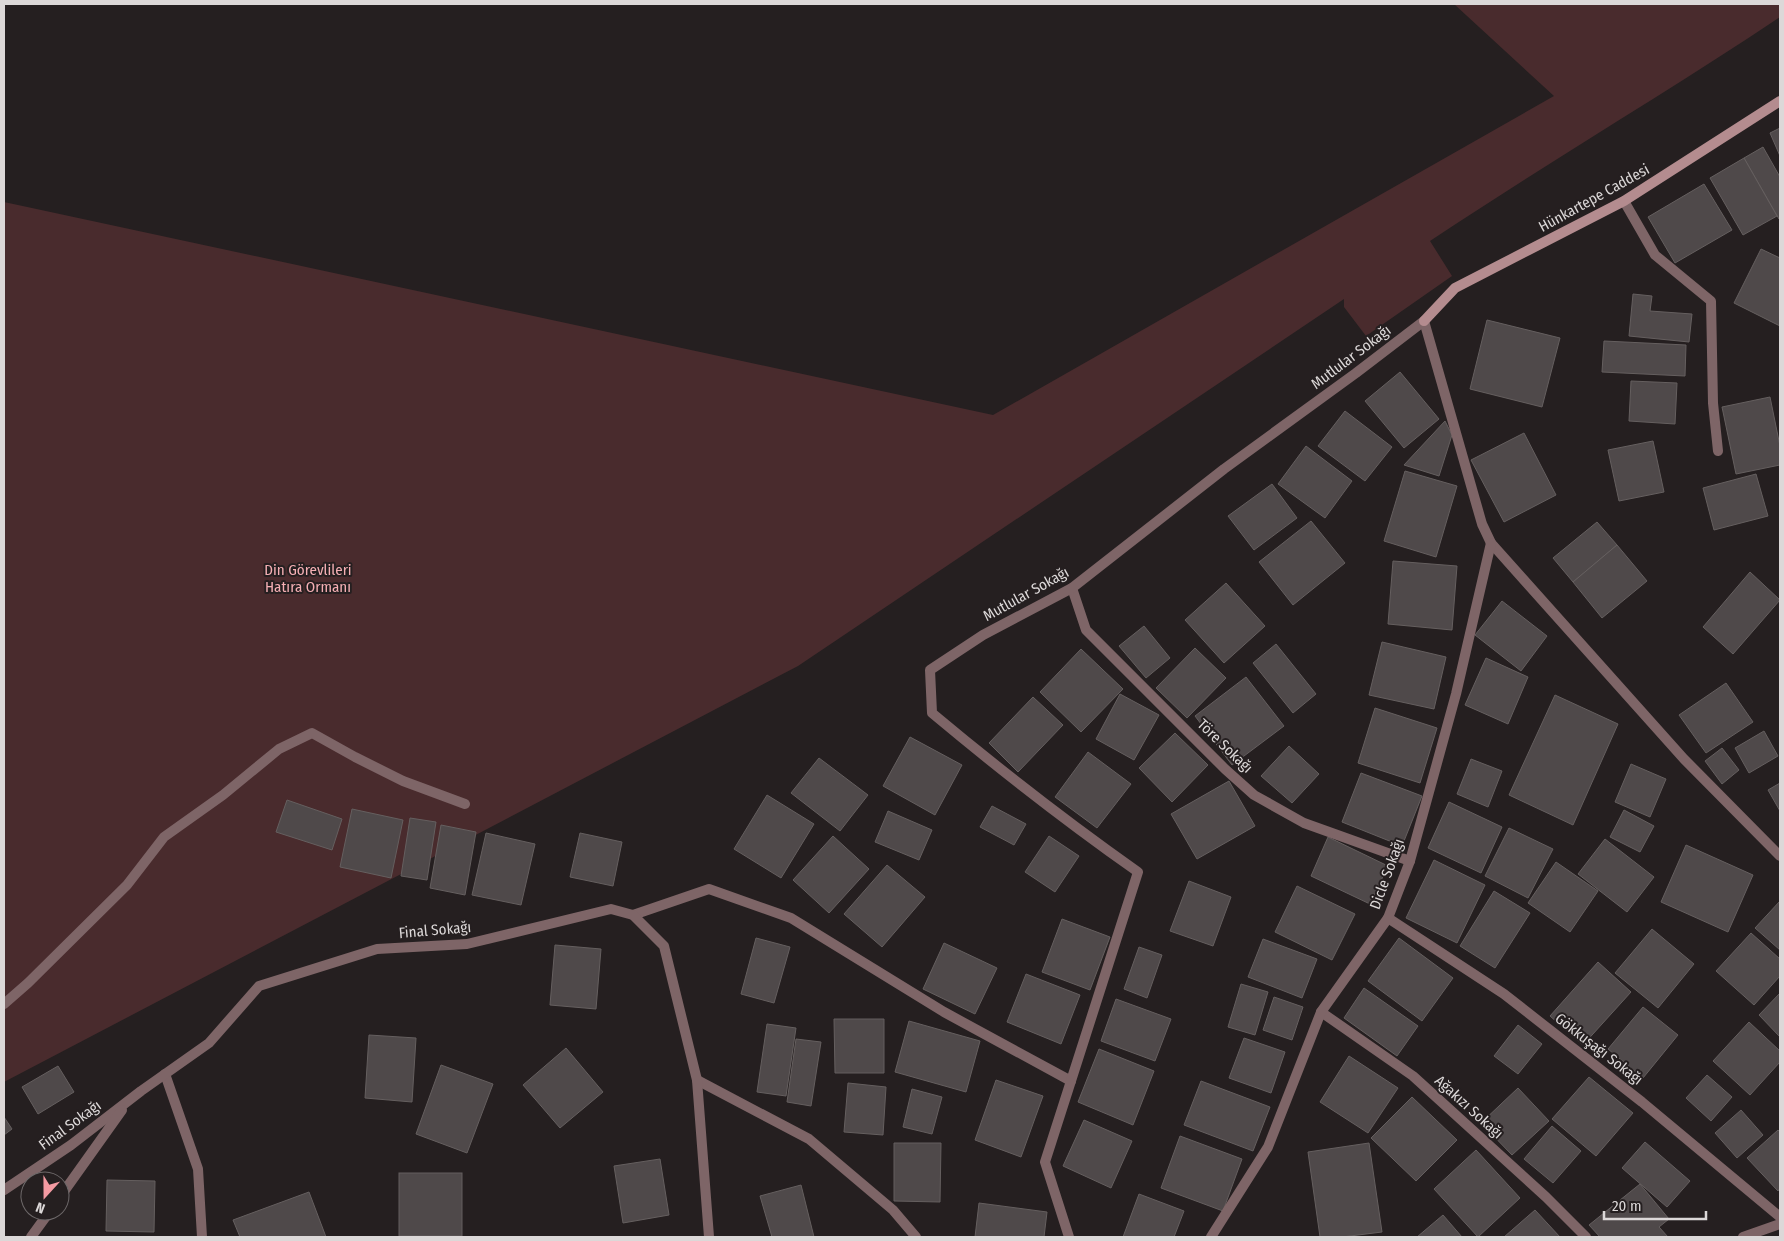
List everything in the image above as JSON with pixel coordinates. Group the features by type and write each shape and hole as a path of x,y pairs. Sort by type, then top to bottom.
{"street":[{"name":"Hünkartepe Caddesi","path":"1424,321 1455,288 1624,202 1780,101"},
{"path":"1624,202 1655,256 1711,301 1713,404 1718,451"},
{"path":"1424,321 1482,524 1491,543 1684,759 1780,856"},
{"name":"Mutlular Sokağı","path":"1071,1081 1138,872 1086,836 997,768 932,713 930,670 983,635 1072,588 1224,469 1424,321"},
{"name":"Dicle Sokağı","path":"1211,1237 1268,1148 1321,1012 1388,918 1410,861 1456,694 1491,543"},
{"name":"Töre Sokağı","path":"1072,588 1086,630 1225,769 1254,795 1304,823 1410,861"},
{"path":"4,1004 28,983 127,884 164,837 222,795 279,749 312,733 404,781 465,804"},
{"path":"708,1237 697,1080 664,946 633,914 709,889 791,918 944,1012 1071,1081 1045,1162 1069,1237"},
{"name":"Final Sokağı","path":"4,1190 70,1145 209,1043 258,986 377,949 467,944 611,909 633,914"},
{"name":"Gökkuşağı Sokağı","path":"1388,918 1504,994 1642,1102 1780,1217"},
{"name":"Ağakızı Sokağı","path":"1321,1012 1413,1076 1546,1197 1586,1237"},
{"path":"165,1074 198,1169 202,1237"},
{"path":"697,1080 808,1139 893,1210 916,1237"},
{"path":"70,1183 128,1101"},
{"path":"31,1237 43,1221"},
{"path":"1743,1237 1780,1224"}],"green space":[{"name":"Din Görevlileri Hatıra Ormanı","path":"1454,4 1780,4 1780,17 1430,241 1452,276 1366,336 1344,307 1344,299 798,666 4,1082 4,202 993,415 1554,96"}],"building":[{"path":"1780,128 1780,156 1770,133"},
{"path":"1763,147 1780,177 1779,219 1744,158"},
{"path":"1744,158 1777,216 1743,235 1710,178"},
{"path":"1704,184 1732,230 1675,263 1648,217"},
{"path":"1761,249 1780,258 1780,326 1734,303"},
{"path":"1633,294 1652,296 1650,311 1692,314 1689,342 1629,336"},
{"path":"1487,320 1560,338 1542,407 1470,389"},
{"path":"1604,341 1686,345 1685,376 1602,372"},
{"path":"1400,372 1439,419 1404,448 1365,401"},
{"path":"1631,381 1677,383 1675,424 1629,421"},
{"path":"1770,397 1780,446 1780,465 1736,474 1722,407"},
{"path":"1345,411 1392,447 1365,481 1318,446"},
{"path":"1445,421 1452,435 1439,476 1404,465"},
{"path":"1524,433 1556,495 1504,522 1471,460"},
{"path":"1653,441 1664,492 1619,501 1608,450"},
{"path":"1306,446 1352,481 1325,518 1278,484"},
{"path":"1405,471 1457,486 1436,557 1384,541"},
{"path":"1756,474 1768,516 1714,530 1703,488"},
{"path":"1272,484 1297,518 1254,550 1228,516"},
{"path":"1311,521 1345,563 1293,605 1259,562"},
{"path":"1597,522 1617,545 1573,582 1553,558"},
{"path":"1617,545 1647,581 1602,618 1573,582"},
{"path":"1393,561 1457,566 1452,630 1388,624"},
{"path":"1750,572 1780,600 1733,654 1703,627"},
{"path":"1226,583 1265,626 1224,663 1185,620"},
{"path":"1502,601 1547,636 1521,671 1475,635"},
{"path":"1144,626 1170,658 1146,678 1119,646"},
{"path":"1382,642 1446,657 1434,709 1369,695"},
{"path":"1276,644 1316,694 1293,713 1253,663"},
{"path":"1195,648 1226,678 1187,718 1156,688"},
{"path":"1081,649 1123,689 1081,732 1040,692"},
{"path":"1486,658 1528,677 1508,724 1465,705"},
{"path":"1246,677 1284,726 1232,765 1195,716"},
{"path":"1726,683 1753,722 1706,753 1679,715"},
{"path":"1120,694 1159,715 1134,760 1096,739"},
{"path":"1555,695 1618,724 1573,825 1509,795"},
{"path":"1033,697 1063,725 1018,772 989,743"},
{"path":"1375,708 1437,728 1420,783 1358,763"},
{"path":"1764,731 1778,756 1749,773 1735,748"},
{"path":"1175,733 1208,765 1172,802 1139,768"},
{"path":"910,737 962,765 935,815 883,786"},
{"path":"1289,746 1319,774 1292,803 1261,776"},
{"path":"1722,748 1739,770 1722,784 1705,761"},
{"path":"1088,752 1131,784 1097,828 1055,797"},
{"path":"819,758 868,795 840,831 791,793"},
{"path":"1471,759 1502,771 1488,807 1457,794"},
{"path":"1631,764 1666,779 1650,817 1615,802"},
{"path":"1361,773 1422,796 1402,846 1342,822"},
{"path":"1229,781 1255,826 1197,859 1171,814"},
{"path":"1780,783 1780,811 1768,790"},
{"path":"767,795 814,824 781,878 734,849"},
{"path":"287,800 342,819 332,850 276,832"},
{"path":"1449,802 1502,827 1481,873 1428,848"},
{"path":"992,806 1026,824 1014,845 980,827"},
{"path":"352,809 403,820 391,878 340,867"},
{"path":"1624,810 1654,826 1640,852 1610,837"},
{"path":"888,811 932,830 919,860 875,842"},
{"path":"410,818 436,822 427,880 401,876"},
{"path":"441,825 476,832 465,895 430,888"},
{"path":"1509,828 1553,849 1528,898 1485,876"},
{"path":"486,833 535,844 521,905 472,895"},
{"path":"580,833 622,842 613,886 570,877"},
{"path":"833,836 869,869 829,913 793,880"},
{"path":"1049,836 1079,856 1055,892 1025,872"},
{"path":"1328,837 1388,866 1370,904 1311,876"},
{"path":"1605,839 1654,877 1627,912 1578,874"},
{"path":"1686,845 1753,875 1728,932 1661,902"},
{"path":"1434,860 1485,885 1457,943 1406,918"},
{"path":"1556,862 1598,891 1570,932 1528,903"},
{"path":"887,865 925,897 882,947 844,914"},
{"path":"1189,881 1231,897 1213,946 1170,931"},
{"path":"1297,886 1355,914 1332,960 1275,932"},
{"path":"1494,891 1530,913 1495,968 1460,946"},
{"path":"1780,901 1780,950 1755,928"},
{"path":"1062,919 1110,937 1090,990 1042,972"},
{"path":"1652,929 1694,964 1658,1008 1615,973"},
{"path":"1751,933 1780,959 1780,976 1754,1005 1716,971"},
{"path":"756,938 790,947 774,1003 741,994"},
{"path":"1399,938 1453,978 1422,1021 1368,981"},
{"path":"1263,939 1317,959 1302,998 1248,977"},
{"path":"944,943 997,968 975,1014 923,989"},
{"path":"555,945 601,949 596,1009 550,1005"},
{"path":"1139,947 1162,955 1147,998 1124,989"},
{"path":"1598,962 1631,992 1583,1045 1550,1016"},
{"path":"1026,974 1080,995 1061,1044 1007,1022"},
{"path":"1241,984 1268,992 1255,1035 1228,1027"},
{"path":"1364,988 1418,1026 1397,1056 1344,1018"},
{"path":"1780,993 1780,1037 1759,1015"},
{"path":"1274,997 1303,1007 1292,1040 1263,1030"},
{"path":"1116,999 1171,1019 1155,1061 1101,1041"},
{"path":"1643,1007 1678,1035 1643,1078 1608,1049"},
{"path":"834,1019 884,1019 884,1073 835,1073"},
{"path":"909,1021 980,1041 966,1092 895,1072"},
{"path":"1749,1022 1780,1051 1780,1062 1750,1095 1713,1061"},
{"path":"767,1024 796,1028 786,1096 757,1092"},
{"path":"1518,1025 1542,1044 1518,1074 1494,1056"},
{"path":"369,1035 416,1038 412,1102 365,1098"},
{"path":"1244,1038 1285,1052 1271,1093 1229,1078"},
{"path":"796,1039 821,1042 811,1106 787,1102"},
{"path":"566,1048 603,1092 560,1128 523,1085"},
{"path":"1099,1049 1154,1071 1133,1125 1078,1102"},
{"path":"1349,1056 1398,1088 1368,1133 1320,1102"},
{"path":"441,1065 493,1084 467,1153 416,1134"},
{"path":"58,1066 74,1092 38,1114 22,1087"},
{"path":"1707,1075 1732,1097 1711,1121 1686,1098"},
{"path":"1589,1077 1633,1113 1596,1156 1552,1119"},
{"path":"996,1080 1043,1096 1021,1157 975,1140"},
{"path":"1201,1081 1270,1107 1253,1151 1184,1125"},
{"path":"848,1083 886,1087 883,1135 844,1132"},
{"path":"1518,1088 1549,1121 1512,1155 1481,1123"},
{"path":"912,1089 942,1097 932,1134 903,1127"},
{"path":"1412,1097 1457,1140 1416,1181 1371,1138"},
{"path":"1741,1110 1763,1135 1737,1158 1715,1133"},
{"path":"4,1117 12,1129 4,1135"},
{"path":"1084,1120 1132,1141 1111,1188 1063,1166"},
{"path":"1552,1126 1581,1151 1553,1183 1524,1159"},
{"path":"1778,1130 1780,1132 1780,1188 1778,1191 1747,1158"},
{"path":"1180,1136 1242,1159 1223,1211 1161,1188"},
{"path":"1645,1142 1690,1181 1667,1207 1622,1168"},
{"path":"894,1143 941,1143 940,1202 894,1201"},
{"path":"1369,1143 1382,1232 1342,1237 1320,1237 1308,1152"},
{"path":"1476,1150 1520,1198 1478,1237 1434,1189"},
{"path":"660,1159 669,1215 623,1223 614,1166"},
{"path":"399,1173 462,1173 462,1236 399,1236"},
{"path":"107,1180 155,1181 154,1232 106,1231"},
{"path":"1640,1184 1669,1219 1659,1227 1668,1237 1600,1237 1589,1225"},
{"path":"801,1185 814,1237 772,1237 760,1196"},
{"path":"309,1192 326,1237 240,1237 233,1220"},
{"path":"1139,1194 1184,1211 1174,1237 1123,1237"},
{"path":"979,1203 1047,1212 1044,1237 975,1237"},
{"path":"1535,1210 1560,1237 1504,1237"},
{"path":"1443,1215 1462,1237 1417,1237"}]}
